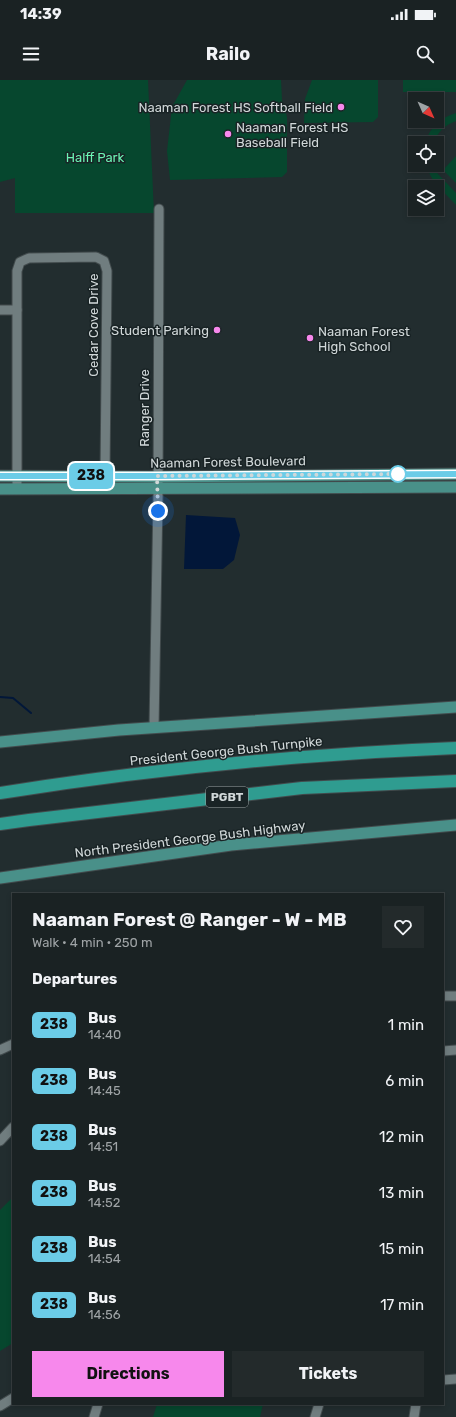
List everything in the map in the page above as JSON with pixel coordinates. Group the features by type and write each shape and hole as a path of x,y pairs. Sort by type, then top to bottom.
{"highway":[{"name":"President George Bush Turnpike","path":"0,793 98,778 236,763 342,754 456,748"},
{"name":"PGBT","path":"0,824 302,788 456,781"}],"main road":[{"name":"Naaman Forest Boulevard","path":"0,476 456,474"},
{"name":"Naaman Forest Boulevard","path":"0,490 456,487"},
{"path":"0,742 119,730 456,706"},
{"name":"North President George Bush Highway","path":"0,878 231,845 456,825"}],"street":[{"name":"Ranger Drive","path":"154,728 158,489 159,209"},
{"name":"Cedar Cove Drive","path":"18,310 17,272 20,262 28,258 96,257 104,261 107,271 105,476"},
{"path":"0,310 18,310 17,490"},
{"path":"444,996 456,996"},
{"path":"0,1050 12,1044"},
{"path":"444,1051 456,1050"},
{"path":"0,1141 12,1128"},
{"path":"444,1380 456,1379"},
{"path":"0,1406 12,1399"},
{"path":"94,1417 98,1405"},
{"path":"315,1417 319,1405"},
{"path":"414,1417 416,1405"}],"green space":[{"name":"Halff Park","path":"0,80 148,80 154,213 15,213 15,178 0,182"},
{"name":"Naaman Forest HS Baseball Field","path":"187,80 281,80 282,100 287,117 287,172 282,177 170,180 167,151 172,107"},
{"name":"Naaman Forest HS Softball Field","path":"312,80 378,80 378,117 373,122 304,123 305,99"},
{"path":"403,80 456,80 456,92 403,92"},
{"path":"456,113 456,121 444,128 445,118"},
{"path":"433,128 444,128 436,136 428,136"},
{"path":"456,156 456,183 444,171 444,169"},
{"path":"429,172 437,172 444,180 433,180"},
{"path":"444,180 456,193 456,205 444,192"},
{"path":"12,1198 12,1344 0,1351 0,1210"},
{"path":"157,1405 263,1405 260,1417 153,1417"}],"water":[{"path":"186,515 235,518 240,535 234,560 223,569 184,569"}],"waterway":[{"path":"0,697 13,698 31,713"}],"bus line":[{"name":"238","path":"0,476 456,474"}],"place":[{"name":"Naaman Forest HS Softball Field","path":"341,107"},
{"name":"Naaman Forest HS Baseball Field","path":"228,134"},
{"name":"Student Parking","path":"217,330"},
{"name":"Naaman Forest High School","path":"310,338"}],"route":[{"path":"158,511 157,476 398,474"}]}
